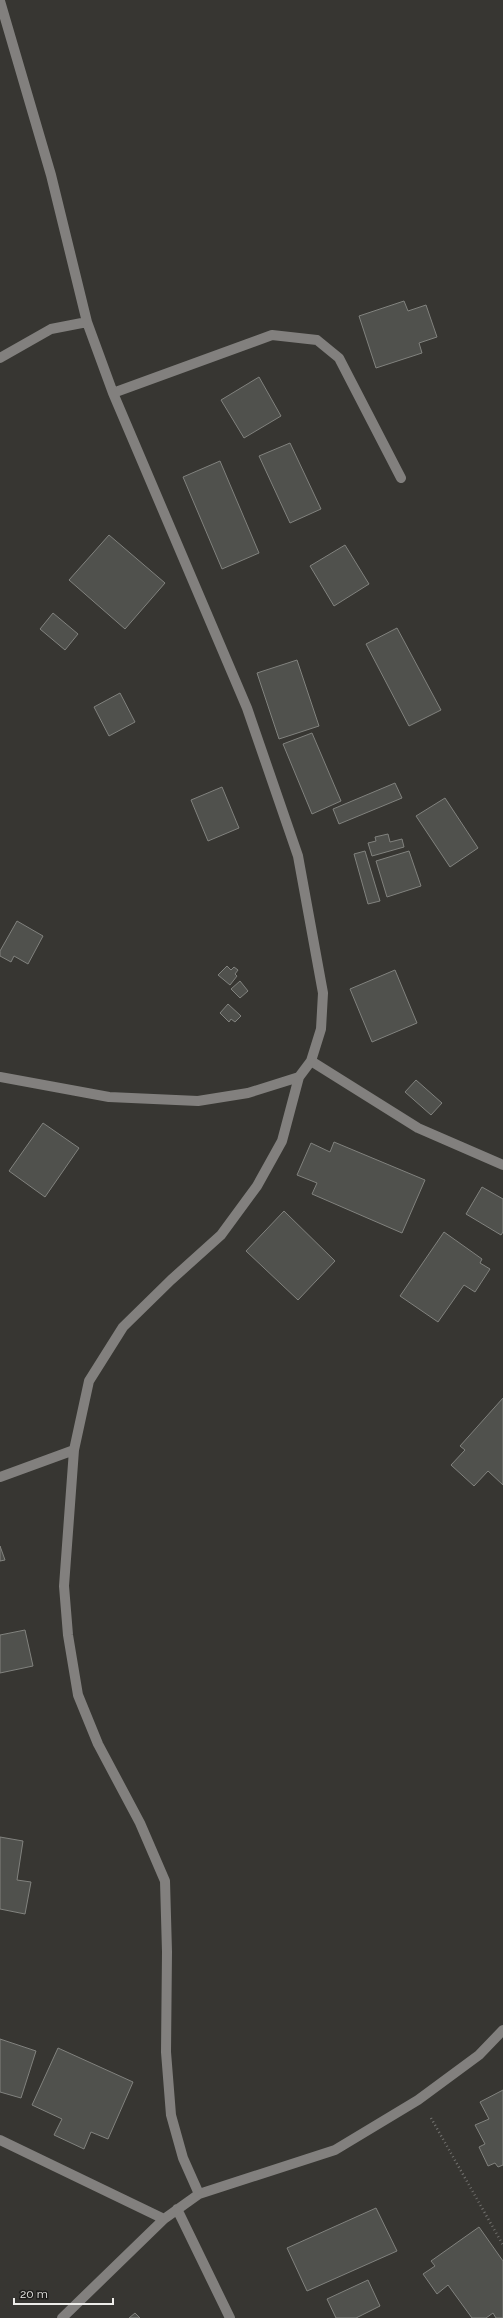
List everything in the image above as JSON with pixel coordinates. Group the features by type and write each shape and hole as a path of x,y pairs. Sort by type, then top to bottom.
{"street":[{"path":"0,1 51,175 87,322 113,393 247,708 298,856 323,993 321,1029 311,1061 299,1077 282,1141 257,1186 221,1235 171,1280 123,1327 89,1381 74,1450 64,1586 68,1635 78,1695 98,1744 140,1822 165,1881 167,1952 166,2052 171,2115 183,2158 199,2194"},
{"path":"0,358 52,329 87,322"},
{"path":"113,393 272,335 317,340 339,358 401,478"},
{"path":"311,1061 418,1128 503,1165"},
{"path":"0,1077 109,1097 198,1101 248,1094 299,1077"},
{"path":"0,1477 74,1450"},
{"path":"62,2318 164,2219 199,2194 335,2150 418,2100 479,2055 503,2030"},
{"path":"0,2140 164,2219"},
{"path":"177,2209 230,2318"}],"path":[{"path":"418,2100 437,2128 503,2245"}],"building":[{"path":"404,301 408,311 426,305 437,337 419,343 422,353 376,368 359,316"},
{"path":"259,377 281,416 244,438 221,400"},
{"path":"290,443 321,509 290,523 259,456"},
{"path":"220,461 259,553 222,569 183,477"},
{"path":"109,535 165,583 125,629 69,580"},
{"path":"345,545 369,584 334,606 310,566"},
{"path":"53,613 78,634 65,650 40,629"},
{"path":"397,628 441,710 409,726 366,644"},
{"path":"297,660 319,726 279,739 257,673"},
{"path":"120,693 135,722 109,736 94,707"},
{"path":"312,733 341,801 312,814 283,744"},
{"path":"395,783 402,798 339,824 333,809"},
{"path":"222,787 239,828 208,841 191,800"},
{"path":"445,798 478,848 450,867 416,816"},
{"path":"388,834 390,842 402,839 404,847 372,856 368,843 376,841 375,837"},
{"path":"365,851 380,901 368,904 354,854"},
{"path":"409,851 421,886 387,897 376,861"},
{"path":"17,921 43,936 28,964 14,956 11,962 0,956 0,951"},
{"path":"227,966 231,970 234,967 238,970 235,974 237,976 230,985 218,975"},
{"path":"395,970 417,1023 372,1042 350,989"},
{"path":"240,981 248,991 240,998 231,989"},
{"path":"228,1004 241,1016 235,1022 231,1019 229,1022 220,1013"},
{"path":"416,1080 442,1103 431,1115 405,1092"},
{"path":"43,1123 79,1148 45,1197 9,1171"},
{"path":"334,1142 425,1180 402,1233 312,1194 317,1183 297,1175 311,1143 330,1152"},
{"path":"482,1187 503,1199 503,1232 501,1235 466,1214"},
{"path":"284,1211 335,1261 298,1300 246,1251"},
{"path":"444,1232 482,1259 480,1263 490,1269 475,1292 464,1285 438,1322 400,1296"},
{"path":"503,1398 503,1485 488,1471 474,1486 451,1465 465,1450 460,1446"},
{"path":"0,1546 5,1560 0,1561"},
{"path":"25,1630 33,1666 0,1673 0,1635"},
{"path":"0,1837 23,1841 17,1880 31,1882 25,1914 0,1909"},
{"path":"0,2039 36,2051 21,2098 0,2092"},
{"path":"58,2048 133,2082 108,2139 91,2132 84,2149 54,2135 62,2119 32,2105"},
{"path":"503,2090 503,2165 498,2167 495,2163 488,2166 479,2147 485,2144 475,2125 489,2119 480,2102"},
{"path":"376,2208 397,2251 307,2291 287,2248"},
{"path":"479,2227 503,2261 503,2318 496,2318 493,2313 486,2318 472,2318 448,2285 437,2294 423,2274 435,2266 431,2261"},
{"path":"368,2280 380,2306 356,2318 336,2318 327,2299"},
{"path":"135,2313 140,2318 129,2318"}]}
